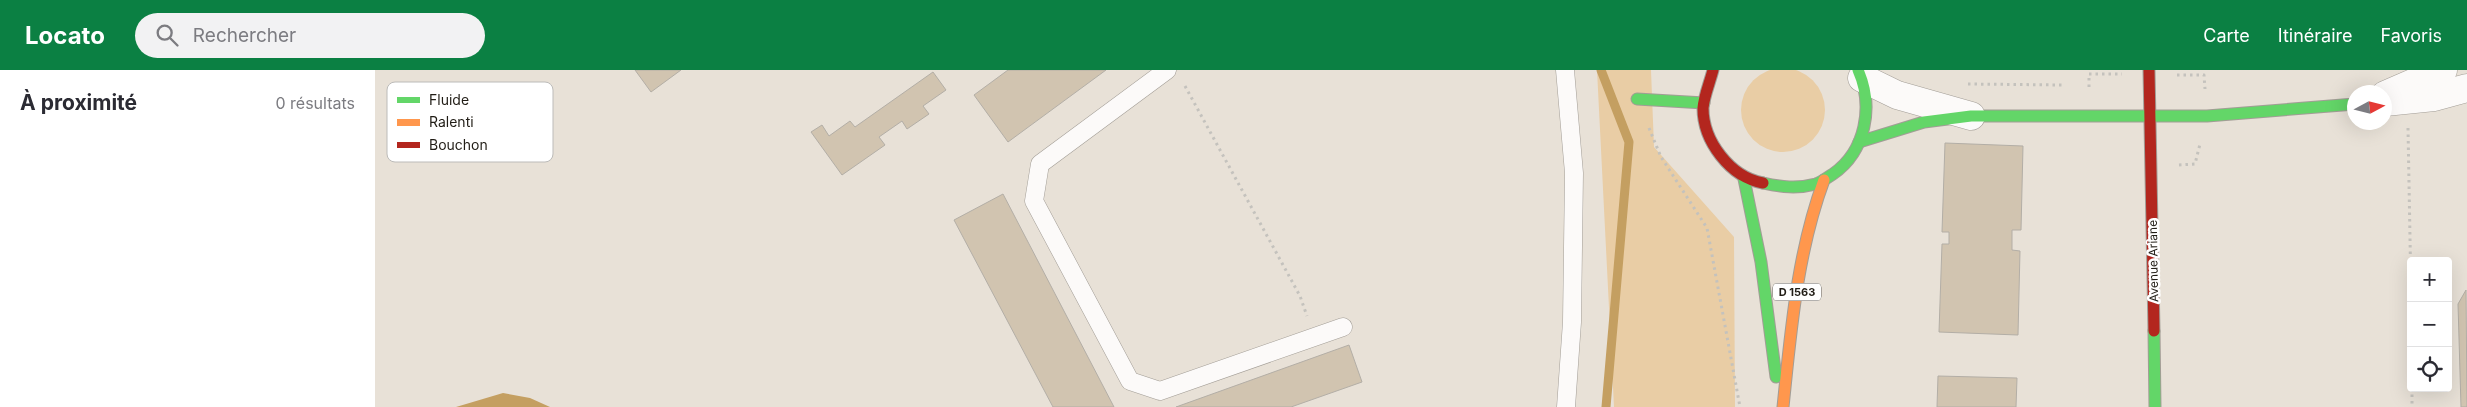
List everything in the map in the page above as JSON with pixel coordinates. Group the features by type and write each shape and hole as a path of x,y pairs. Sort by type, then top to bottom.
{"street":[{"path":"1713,70 1707,82 1704,103 1705,126 1713,146 1727,164 1744,179 1770,188 1798,189 1824,180 1839,170 1851,157 1859,142 1866,121 1867,99 1860,74"},
{"name":"Avenue Ariane","path":"2149,70 2155,407"},
{"path":"2392,93 2443,70"},
{"path":"1860,74 1880,89 1971,116"},
{"path":"2392,101 2435,97 2467,88"},
{"path":"1637,99 1704,103"},
{"path":"1859,142 1924,122 1971,116 2207,116 2347,105"},
{"name":"D 1563","path":"1744,179 1761,262 1781,407"},
{"name":"D 1563","path":"1781,407 1805,236 1824,180"}],"lane":[{"path":"1565,70 1574,173 1572,322 1566,407"},
{"path":"1174,74 1040,164 1034,201 1130,381 1160,390 1343,327"}],"path":[{"path":"2089,74 2121,74 2123,70"},
{"path":"1174,74 1300,296 1315,337"},
{"path":"2410,257 2408,128 2437,108 2435,97"},
{"path":"1637,99 1661,157 1707,228 1740,407"},
{"path":"2412,392 2412,407"}],"shaded area":[{"path":"1783,68 1799,71 1813,80 1822,94 1825,110 1822,126 1813,140 1799,149 1783,152 1767,149 1753,140 1744,126 1741,110 1744,94 1753,80 1767,71"},
{"path":"1597,70 1651,70 1654,147 1734,237 1735,407 1614,407"},
{"path":"503,393 530,398 550,407 456,407"}],"building":[{"path":"635,70 681,70 651,92"},
{"path":"1008,70 1106,70 1008,142 974,95"},
{"path":"933,72 946,90 923,106 929,114 907,129 902,121 879,137 885,145 842,175 811,132 822,125 829,136 850,121 855,127"},
{"path":"1945,143 2023,146 2021,230 2012,230 2012,250 2020,251 2018,335 1939,332 1942,244 1949,244 1949,232 1942,232"},
{"path":"1003,194 1114,407 1053,407 954,220"},
{"path":"2466,290 2467,407 2461,407 2458,304"},
{"path":"1349,345 1362,382 1291,407 1176,407"},
{"path":"1938,376 2017,378 2016,407 1937,407"}],"waterway":[{"path":"1601,70 1629,142 1606,407"}],"traffic: fast":[{"path":"1763,183 1789,187 1816,184 1833,174 1844,164 1853,153 1864,127 1866,113 1865,98 1858,70"},
{"path":"1637,99 1704,103"},
{"path":"1859,142 1924,122 1971,116 2207,116 2347,105"},
{"path":"1744,179 1761,262 1776,377"},
{"path":"2154,331 2155,407"}],"traffic: slow":[{"path":"1783,407 1792,321 1801,264 1807,235 1824,180"}],"traffic: jam":[{"path":"1713,70 1703,108 1704,120 1713,145 1721,156 1740,173 1763,183"},
{"path":"2149,70 2154,331"}]}
